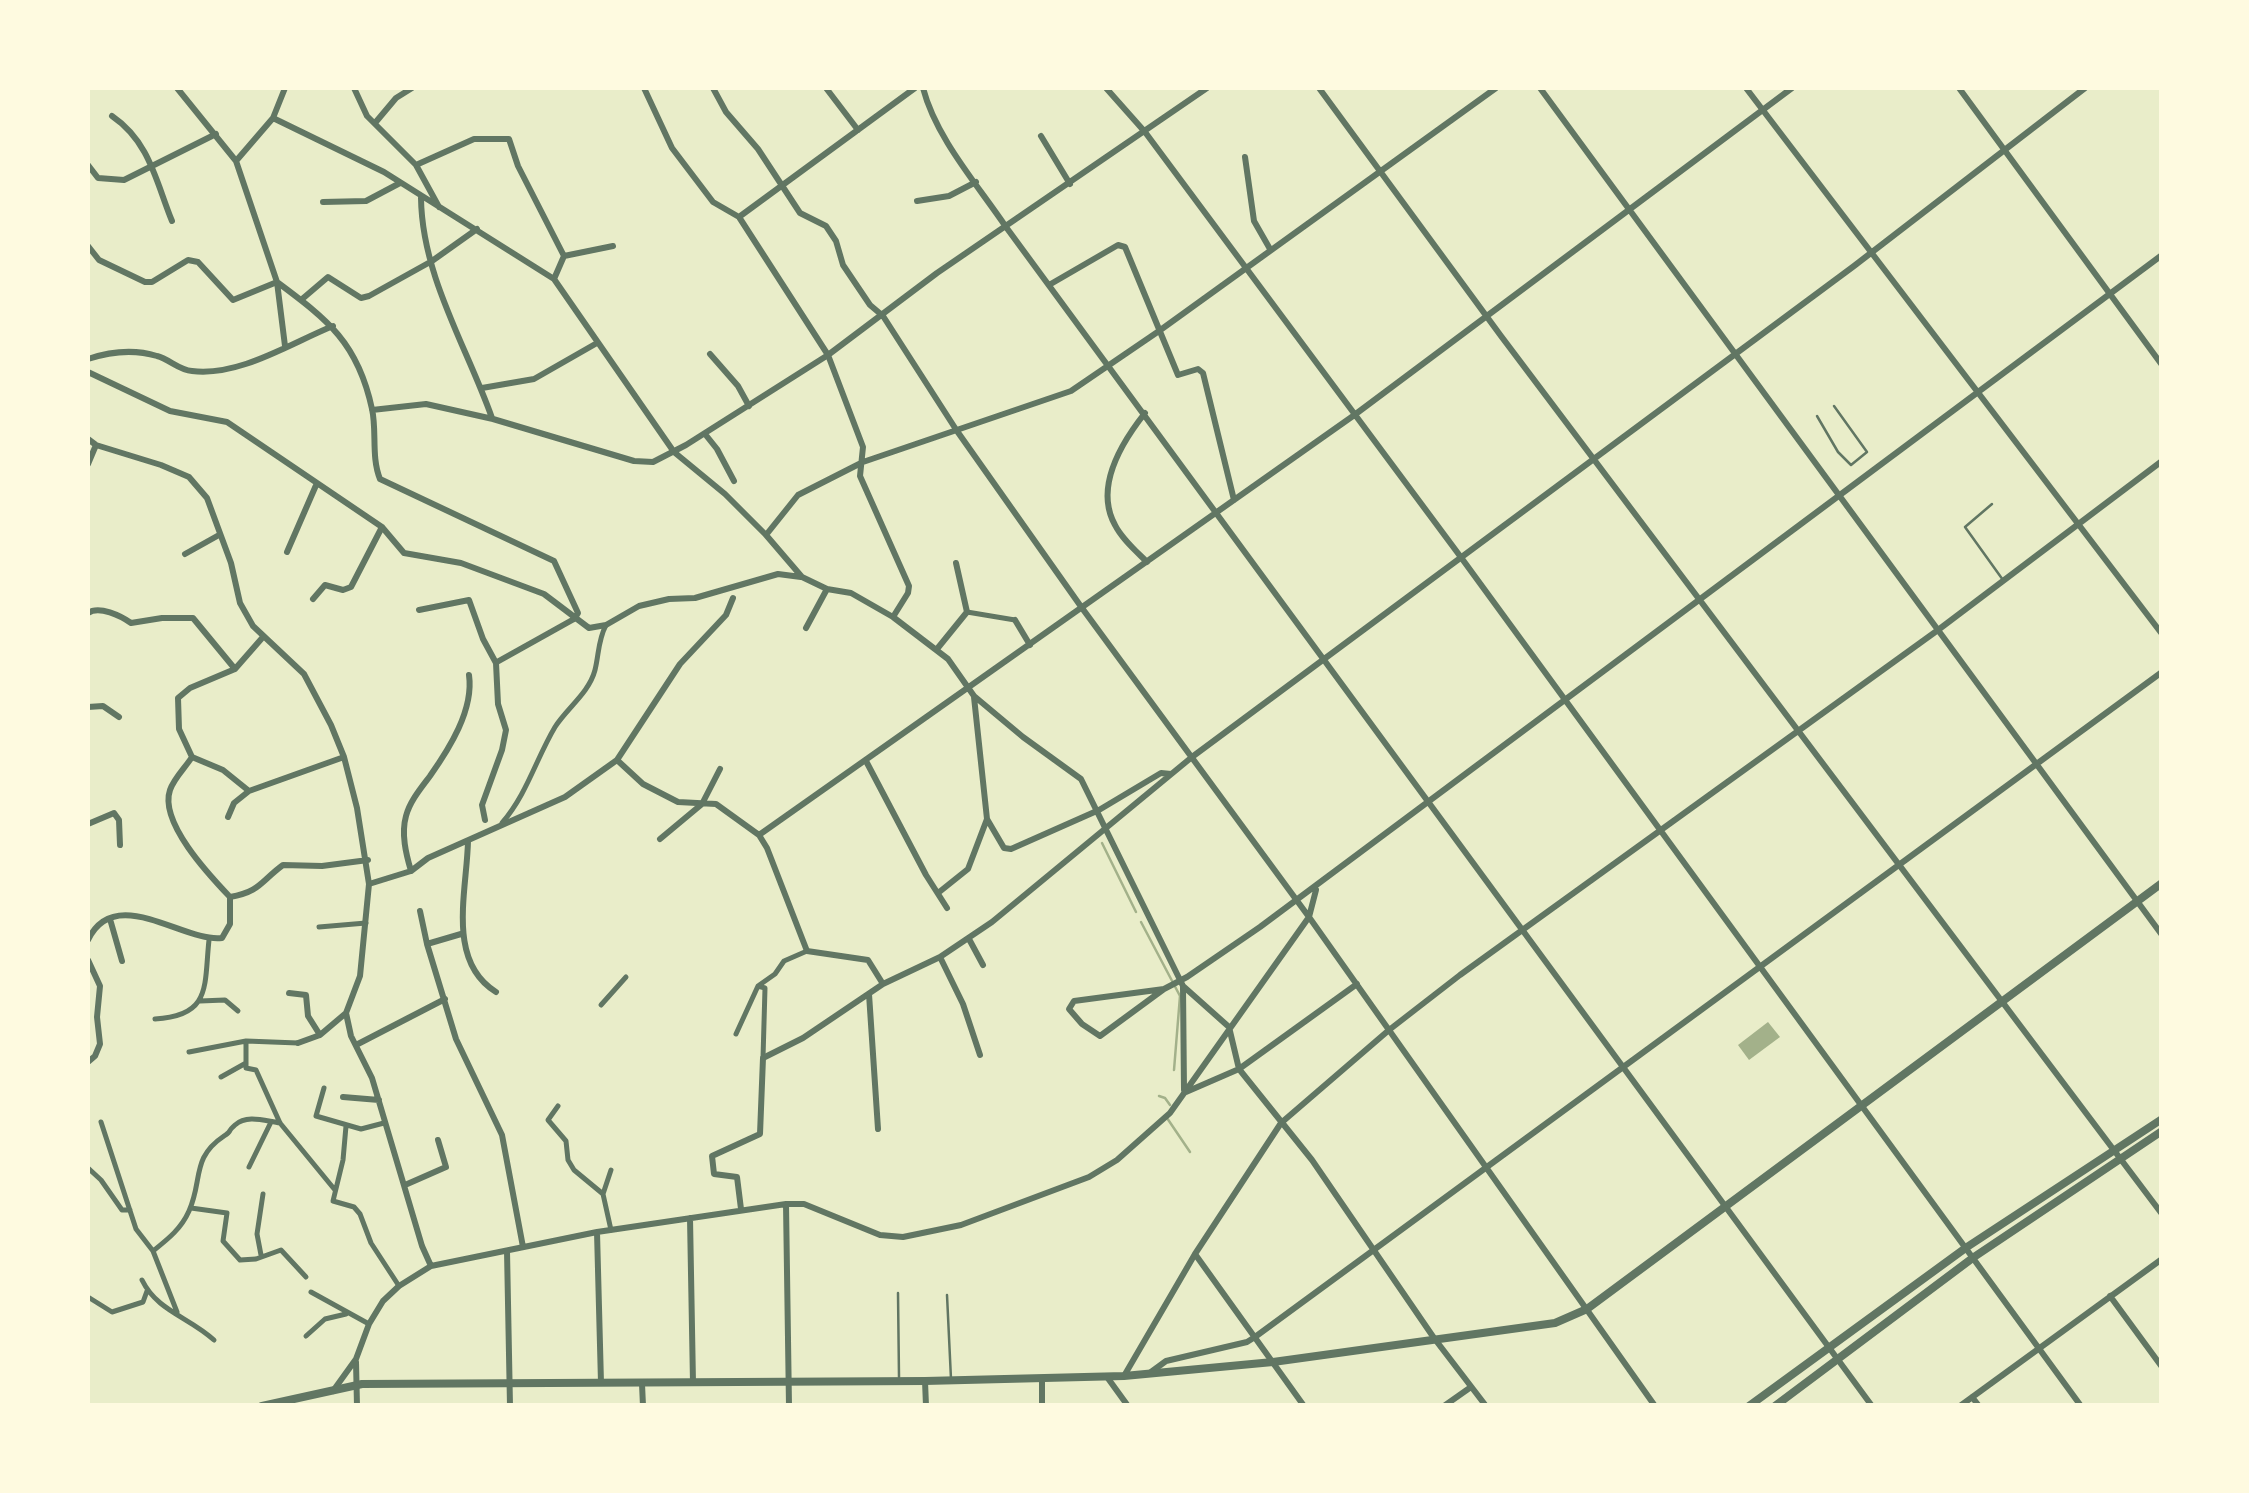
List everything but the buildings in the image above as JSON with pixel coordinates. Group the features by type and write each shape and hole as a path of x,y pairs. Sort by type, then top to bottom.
{"street":[{"path":"177,88 236,162 276,282 285,346"},
{"path":"236,162 273,118 285,88"},
{"path":"354,88 367,116 416,165 439,207"},
{"path":"376,123 396,98 412,88"},
{"path":"644,88 672,148 713,202 739,217 828,355 863,447 860,476 909,586 893,617"},
{"path":"713,88 726,112 758,149 800,213 826,226 836,241 843,265 870,305 883,316 957,431 1082,608 1310,916 1656,1406"},
{"path":"826,88 858,130"},
{"path":"739,217 919,88 950,144 1006,227 1872,1406"},
{"path":"1106,88 1144,132 1460,556 2080,1406"},
{"path":"372,410 426,404 493,419 634,461 653,462 706,434 828,355 937,273 1207,88"},
{"path":"1319,88 2162,1214"},
{"path":"766,535 798,495 862,462 1071,391 1496,88"},
{"path":"1540,88 2162,934"},
{"path":"1746,88 2162,634"},
{"path":"758,835 971,692 1030,644 1354,416 1792,88"},
{"path":"1959,88 2162,365"},
{"path":"762,1058 812,1033 883,984 969,939 1062,868 1082,847 1192,758 2085,88"},
{"path":"112,116 140,140 172,221"},
{"path":"273,118 400,183 554,279 674,452 726,494 802,578"},
{"path":"88,164 98,178 114,181 216,134"},
{"path":"1040,136 1070,184"},
{"path":"416,165 474,139 509,139 518,166 564,256"},
{"path":"1245,157 1248,201 1270,249"},
{"path":"916,202 949,196 976,182"},
{"path":"323,202 366,201 400,183"},
{"path":"421,198 421,220 438,287 493,419"},
{"path":"300,300 328,277 364,298 432,261 477,229"},
{"path":"1049,285 1118,245 1125,248 1178,375 1198,369 1203,374 1234,500"},
{"path":"88,246 100,260 145,282 152,282 188,260 198,262 233,300 276,282"},
{"path":"564,256 613,246"},
{"path":"1167,987 1071,1002 1071,1013 1100,1036 1298,901 2162,255"},
{"path":"554,279 564,256"},
{"path":"276,282 334,326 356,362 372,410 380,478 554,560 578,613 574,620 496,662"},
{"path":"88,360 106,353 131,352 157,356 188,371 212,371 255,360 334,326"},
{"path":"482,388 534,378 598,343"},
{"path":"710,354 738,386 749,406"},
{"path":"88,372 170,411 227,422 382,527 404,554 461,563 544,594 589,628 606,625 639,606 694,598 778,574 851,594 893,617 937,649 971,692 1023,737 1082,778 1184,986 1230,1026 1239,1069 1312,1160 1434,1338 1486,1406"},
{"path":"1144,414 1121,443 1111,472 1109,501 1117,529 1147,562"},
{"path":"706,434 734,482"},
{"path":"88,439 96,446 189,477 207,498 231,563 240,603 263,637 304,674 344,757 368,860 360,976 346,1014 320,1035 298,1042 246,1041 189,1052"},
{"path":"88,464 96,446"},
{"path":"1124,1376 1195,1254 1282,1123 1389,1030 1523,929 1938,630 2162,462"},
{"path":"286,552 317,483"},
{"path":"313,599 325,585 343,590 351,587 382,527"},
{"path":"186,554 219,535"},
{"path":"956,563 967,612"},
{"path":"806,628 826,589"},
{"path":"369,884 411,870 500,824 565,798 616,760 680,664 726,615 734,598"},
{"path":"420,610 469,600 496,662 498,704 506,730 482,805 484,820"},
{"path":"88,613 95,610 121,616 131,624 192,618 234,669"},
{"path":"967,612 1015,620 1030,644"},
{"path":"937,649 967,612"},
{"path":"500,824 515,808 556,726 595,672 599,638 606,625"},
{"path":"250,791 223,770 192,758 178,729 178,698 190,688 234,669 263,637"},
{"path":"1151,1372 1166,1362 1255,1337 2162,672"},
{"path":"411,870 406,852 406,817 411,802 446,753 468,703 469,676"},
{"path":"971,692 987,819 1000,845 1011,848 1098,810 1161,773 1172,774"},
{"path":"88,707 103,706 119,717"},
{"path":"228,817 234,803 250,791 344,757"},
{"path":"88,940 110,918 156,920 209,940 222,938 228,932 230,897 194,854 168,804 175,779 192,758"},
{"path":"616,760 643,784 678,802 716,804 758,835 767,848 807,951"},
{"path":"866,760 948,908"},
{"path":"660,839 702,804 720,770"},
{"path":"88,824 114,813 120,844"},
{"path":"938,893 968,870 987,819"},
{"path":"468,841 461,934 478,979 496,992"},
{"path":"230,897 249,894 283,865 322,866 368,860"},
{"path":"262,1406 357,1384 900,1382 951,1375 1124,1376 1273,1362 1555,1323 1588,1310 2162,883"},
{"path":"333,1390 356,1359 368,1324 383,1301 432,1266 597,1232 786,1204 804,1204 852,1227 892,1238 913,1236 961,1225 1089,1177 1156,1128 1310,916 1316,888"},
{"path":"420,911 456,1039 502,1136 523,1247"},
{"path":"110,918 122,961"},
{"path":"320,928 366,923"},
{"path":"427,944 461,934"},
{"path":"969,939 984,965"},
{"path":"155,1019 183,1016 200,1001 209,940"},
{"path":"736,1034 758,986 776,974 784,961 807,951 868,960 883,984"},
{"path":"940,956 964,1004 980,1055"},
{"path":"88,960 100,986 100,1044 88,1062"},
{"path":"601,1005 626,977"},
{"path":"1184,1092 1239,1069 1357,984"},
{"path":"741,1209 737,1177 714,1174 712,1156 760,1134 765,988 758,986"},
{"path":"1184,986 1184,1092"},
{"path":"289,993 306,995 308,1016 320,1035"},
{"path":"869,994 878,1130"},
{"path":"356,1045 445,999"},
{"path":"200,1001 226,1000 238,1011"},
{"path":"346,1014 379,1100 432,1266"},
{"path":"246,1041 246,1068 256,1070 280,1123 335,1190"},
{"path":"220,1077 246,1063"},
{"path":"324,1088 316,1116 360,1129 384,1123"},
{"path":"343,1096 379,1100"},
{"path":"558,1106 548,1120 566,1141 568,1160 603,1194"},
{"path":"1775,1406 2162,1119"},
{"path":"152,1250 175,1234 191,1208 204,1154 212,1142 241,1121 280,1123"},
{"path":"101,1122 136,1229 152,1250 177,1312"},
{"path":"249,1167 272,1122"},
{"path":"346,1126 344,1160 333,1201 354,1207 360,1214 370,1243 399,1286"},
{"path":"1749,1406 1967,1247 2162,1131"},
{"path":"405,1185 446,1167 438,1140"},
{"path":"88,1168 122,1210 130,1210"},
{"path":"611,1170 603,1194 611,1230"},
{"path":"261,1256 257,1234 263,1194"},
{"path":"786,1204 789,1406"},
{"path":"191,1208 227,1213 225,1244 240,1260 281,1250 306,1277"},
{"path":"690,1218 693,1384"},
{"path":"597,1232 601,1384"},
{"path":"507,1251 510,1406"},
{"path":"1195,1254 1304,1406"},
{"path":"1960,1406 2162,1259"},
{"path":"142,1280 157,1304 177,1312 214,1340"},
{"path":"88,1298 112,1312 143,1302 147,1291"},
{"path":"311,1292 368,1324"},
{"path":"2110,1296 2162,1368"},
{"path":"306,1336 325,1320 349,1313"},
{"path":"356,1359 357,1406"},
{"path":"1108,1377 1128,1406"},
{"path":"1042,1378 1042,1406"},
{"path":"926,1381 926,1406"},
{"path":"642,1384 643,1406"},
{"path":"1444,1406 1470,1387"},
{"path":"1972,1396 1978,1406"}],"lane":[{"path":"1817,416 1838,452 1851,465 1866,452 1834,406"},
{"path":"1992,504 1965,527 2004,581"},
{"path":"898,1293 900,1382"},
{"path":"947,1295 951,1375"}],"shaded area":[{"path":"1768,1022 1780,1037 1749,1060 1738,1045"}],"waterway":[{"path":"1102,843 1136,912"},
{"path":"1141,922 1180,996 1174,1070"},
{"path":"1159,1096 1170,1105"},
{"path":"1167,1118 1190,1152"}]}
